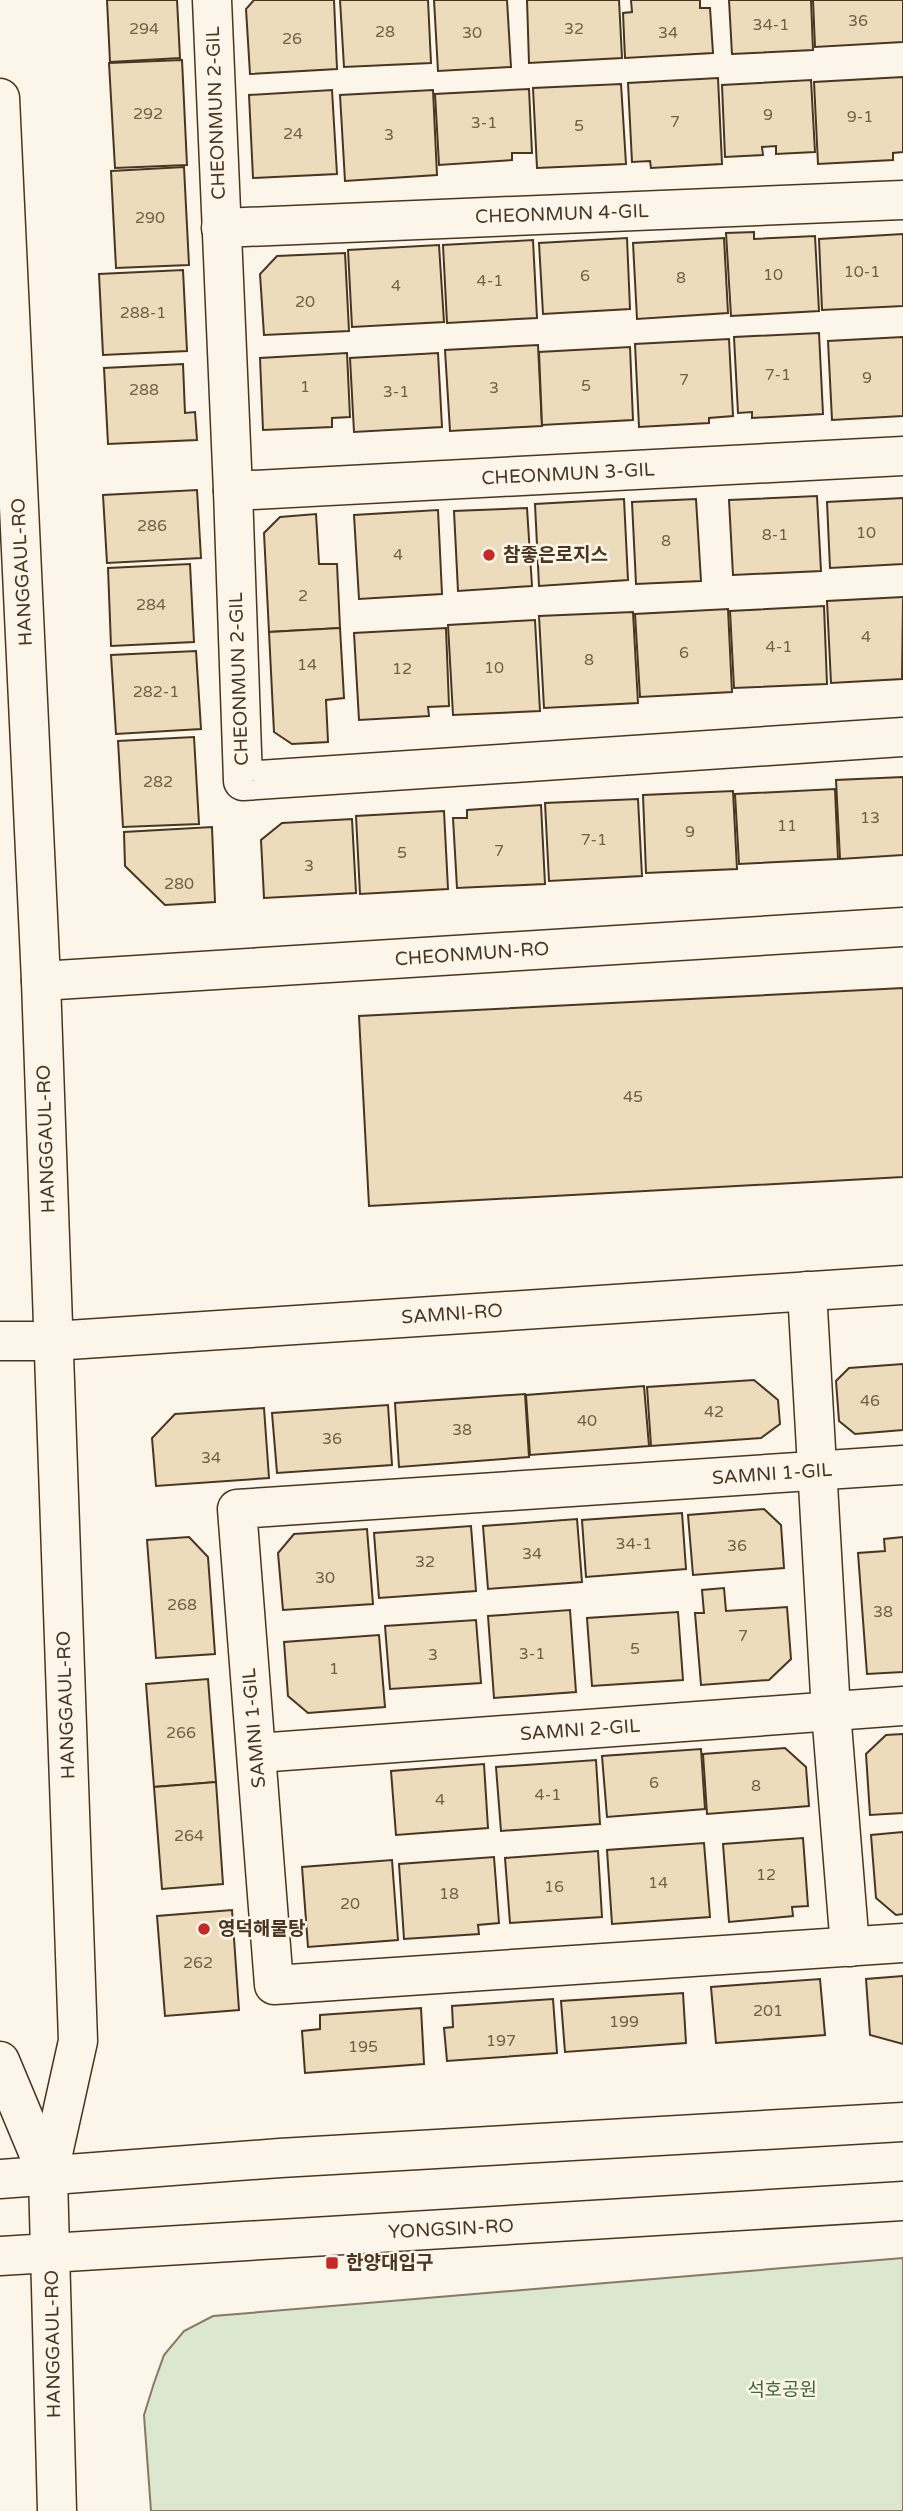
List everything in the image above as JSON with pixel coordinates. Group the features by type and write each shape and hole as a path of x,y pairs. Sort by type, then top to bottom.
{"street":[{"name":"CHEONMUN 2-GIL","path":"212,0 243,781 903,737"},
{"name":"HANGGAUL-RO","path":"0,98 41,981 78,2041 48,2176 57,2511"},
{"name":"CHEONMUN 4-GIL","path":"221,228 903,200"},
{"name":"CHEONMUN 3-GIL","path":"233,491 903,456"},
{"name":"CHEONMUN-RO","path":"41,981 903,927"},
{"name":"SAMNI-RO","path":"0,1341 53,1341 903,1285"},
{"path":"807,1291 831,1712 850,1947"},
{"name":"SAMNI 1-GIL","path":"903,1465 237,1509 274,1985 903,1943"},
{"name":"SAMNI 2-GIL","path":"257,1753 903,1706"},
{"name":"HANGGAUL-RO","path":"0,2061 48,2176"},
{"path":"0,2179 280,2158 903,2122"},
{"name":"YONGSIN-RO","path":"0,2256 903,2201"}],"green space":[{"name":"석호공원","path":"903,2258 903,2511 151,2511 144,2415 154,2383 164,2355 184,2331 213,2316"}],"building":[{"path":"107,0 177,0 180,58 110,62"},
{"path":"254,0 334,0 337,69 250,74 246,9"},
{"path":"340,0 428,0 431,63 344,67"},
{"path":"434,0 507,0 511,67 438,71"},
{"path":"527,0 619,0 622,58 529,63"},
{"path":"631,0 700,0 700,8 710,8 713,53 625,58 623,13 632,12"},
{"path":"729,0 811,0 813,50 732,54"},
{"path":"813,0 903,0 903,42 815,47"},
{"path":"182,60 187,165 115,168 109,63"},
{"path":"903,77 903,152 893,153 893,160 818,164 814,82"},
{"path":"718,78 722,164 651,168 650,161 632,162 628,83"},
{"path":"811,80 815,152 776,154 776,146 762,147 763,155 725,157 722,85"},
{"path":"621,84 626,164 537,168 533,88"},
{"path":"529,89 532,153 512,153 512,160 439,165 435,94"},
{"path":"332,90 337,174 253,178 249,95"},
{"path":"433,90 437,175 345,181 340,95"},
{"path":"184,167 189,265 116,268 111,171"},
{"path":"754,232 754,239 815,236 819,311 731,316 726,233"},
{"path":"903,234 903,306 822,310 819,239"},
{"path":"627,238 630,309 543,314 539,243"},
{"path":"724,238 728,313 637,319 633,243"},
{"path":"533,240 537,318 447,323 443,245"},
{"path":"439,245 444,322 352,327 348,250"},
{"path":"345,253 349,331 264,335 260,274 277,256"},
{"path":"183,270 187,351 103,355 99,274"},
{"path":"819,333 823,414 752,418 752,412 738,413 734,337"},
{"path":"903,337 903,416 832,420 828,341"},
{"path":"729,339 733,416 709,418 709,423 639,427 635,344"},
{"path":"538,345 542,426 450,431 445,350"},
{"path":"630,347 633,420 542,425 539,352"},
{"path":"347,353 350,417 332,418 332,427 263,430 260,358"},
{"path":"438,353 442,427 354,432 350,358"},
{"path":"183,364 185,413 195,412 197,440 108,444 104,368"},
{"path":"197,490 201,558 107,563 103,495"},
{"path":"817,496 821,571 733,575 729,500"},
{"path":"903,498 903,564 830,568 827,502"},
{"path":"624,499 628,580 539,586 535,504"},
{"path":"696,499 701,581 636,584 632,502"},
{"path":"527,508 532,586 458,591 454,511"},
{"path":"438,510 442,594 359,599 354,515"},
{"path":"316,514 319,564 337,564 340,628 269,632 264,533 280,517"},
{"path":"190,564 194,642 111,646 108,568"},
{"path":"903,597 902,679 831,683 827,601"},
{"path":"824,606 827,684 734,688 730,611"},
{"path":"728,609 732,692 640,697 635,614"},
{"path":"633,612 638,703 544,708 539,616"},
{"path":"535,620 540,711 453,715 448,625"},
{"path":"340,628 344,698 326,700 328,742 292,744 274,732 269,632"},
{"path":"446,628 449,706 428,707 429,716 359,720 354,633"},
{"path":"196,651 201,729 116,734 111,655"},
{"path":"194,737 199,824 123,827 118,741"},
{"path":"903,777 903,855 840,859 836,780"},
{"path":"835,789 838,859 739,864 735,794"},
{"path":"733,791 737,869 646,873 643,795"},
{"path":"638,799 642,876 549,881 545,803"},
{"path":"541,805 545,884 457,888 453,818 467,818 467,810"},
{"path":"444,811 448,889 360,894 356,816"},
{"path":"352,819 356,893 264,898 261,840 282,823"},
{"path":"212,827 215,902 165,905 125,866 124,832"},
{"path":"903,988 903,1177 369,1206 359,1016"},
{"path":"903,1364 903,1430 855,1434 839,1421 836,1381 849,1368"},
{"path":"754,1380 778,1400 780,1424 761,1438 651,1446 647,1387"},
{"path":"644,1386 649,1446 530,1455 526,1395"},
{"path":"525,1394 529,1457 399,1467 395,1403"},
{"path":"388,1405 392,1465 277,1473 272,1413"},
{"path":"264,1408 269,1478 156,1486 152,1438 175,1414"},
{"path":"764,1509 781,1525 784,1568 693,1575 688,1515"},
{"path":"682,1513 686,1569 586,1577 582,1520"},
{"path":"577,1519 582,1582 488,1589 483,1526"},
{"path":"471,1526 476,1591 379,1598 374,1533"},
{"path":"367,1529 373,1604 283,1610 278,1553 294,1534"},
{"path":"189,1537 208,1557 215,1654 156,1658 147,1540"},
{"path":"903,1537 903,1672 867,1674 858,1553 885,1551 884,1539"},
{"path":"724,1588 726,1611 787,1607 791,1659 769,1680 701,1685 695,1613 704,1613 702,1590"},
{"path":"570,1610 576,1692 494,1698 488,1616"},
{"path":"678,1612 683,1680 592,1686 587,1618"},
{"path":"476,1620 481,1683 390,1689 385,1626"},
{"path":"379,1635 385,1707 308,1713 288,1696 284,1642"},
{"path":"208,1679 216,1782 154,1787 146,1684"},
{"path":"903,1734 903,1813 870,1815 866,1754 886,1735"},
{"path":"785,1748 806,1767 809,1806 707,1814 703,1754"},
{"path":"701,1749 705,1809 607,1817 602,1756"},
{"path":"596,1760 600,1824 501,1831 496,1767"},
{"path":"484,1764 488,1828 396,1835 391,1771"},
{"path":"216,1782 223,1884 162,1889 154,1787"},
{"path":"903,1832 903,1914 896,1915 876,1898 871,1835"},
{"path":"803,1838 808,1906 792,1907 793,1916 729,1922 723,1844"},
{"path":"704,1843 710,1917 612,1924 607,1850"},
{"path":"598,1851 602,1917 510,1923 505,1858"},
{"path":"494,1857 499,1923 478,1925 479,1934 404,1939 399,1864"},
{"path":"392,1860 398,1940 308,1947 302,1867"},
{"path":"232,1910 239,2010 165,2016 157,1916"},
{"path":"903,1976 903,2044 870,2035 866,1979"},
{"path":"820,1979 825,2035 716,2043 711,1987"},
{"path":"683,1993 686,2043 565,2052 561,2001"},
{"path":"553,1999 557,2053 447,2061 444,2028 453,2027 452,2006"},
{"path":"421,2008 424,2064 305,2073 302,2031 320,2029 320,2015"}],"place":[{"name":"참좋은로지스","path":"489,555"},
{"name":"영덕해물탕","path":"204,1929"},
{"name":"한양대입구","path":"332,2263"}]}
